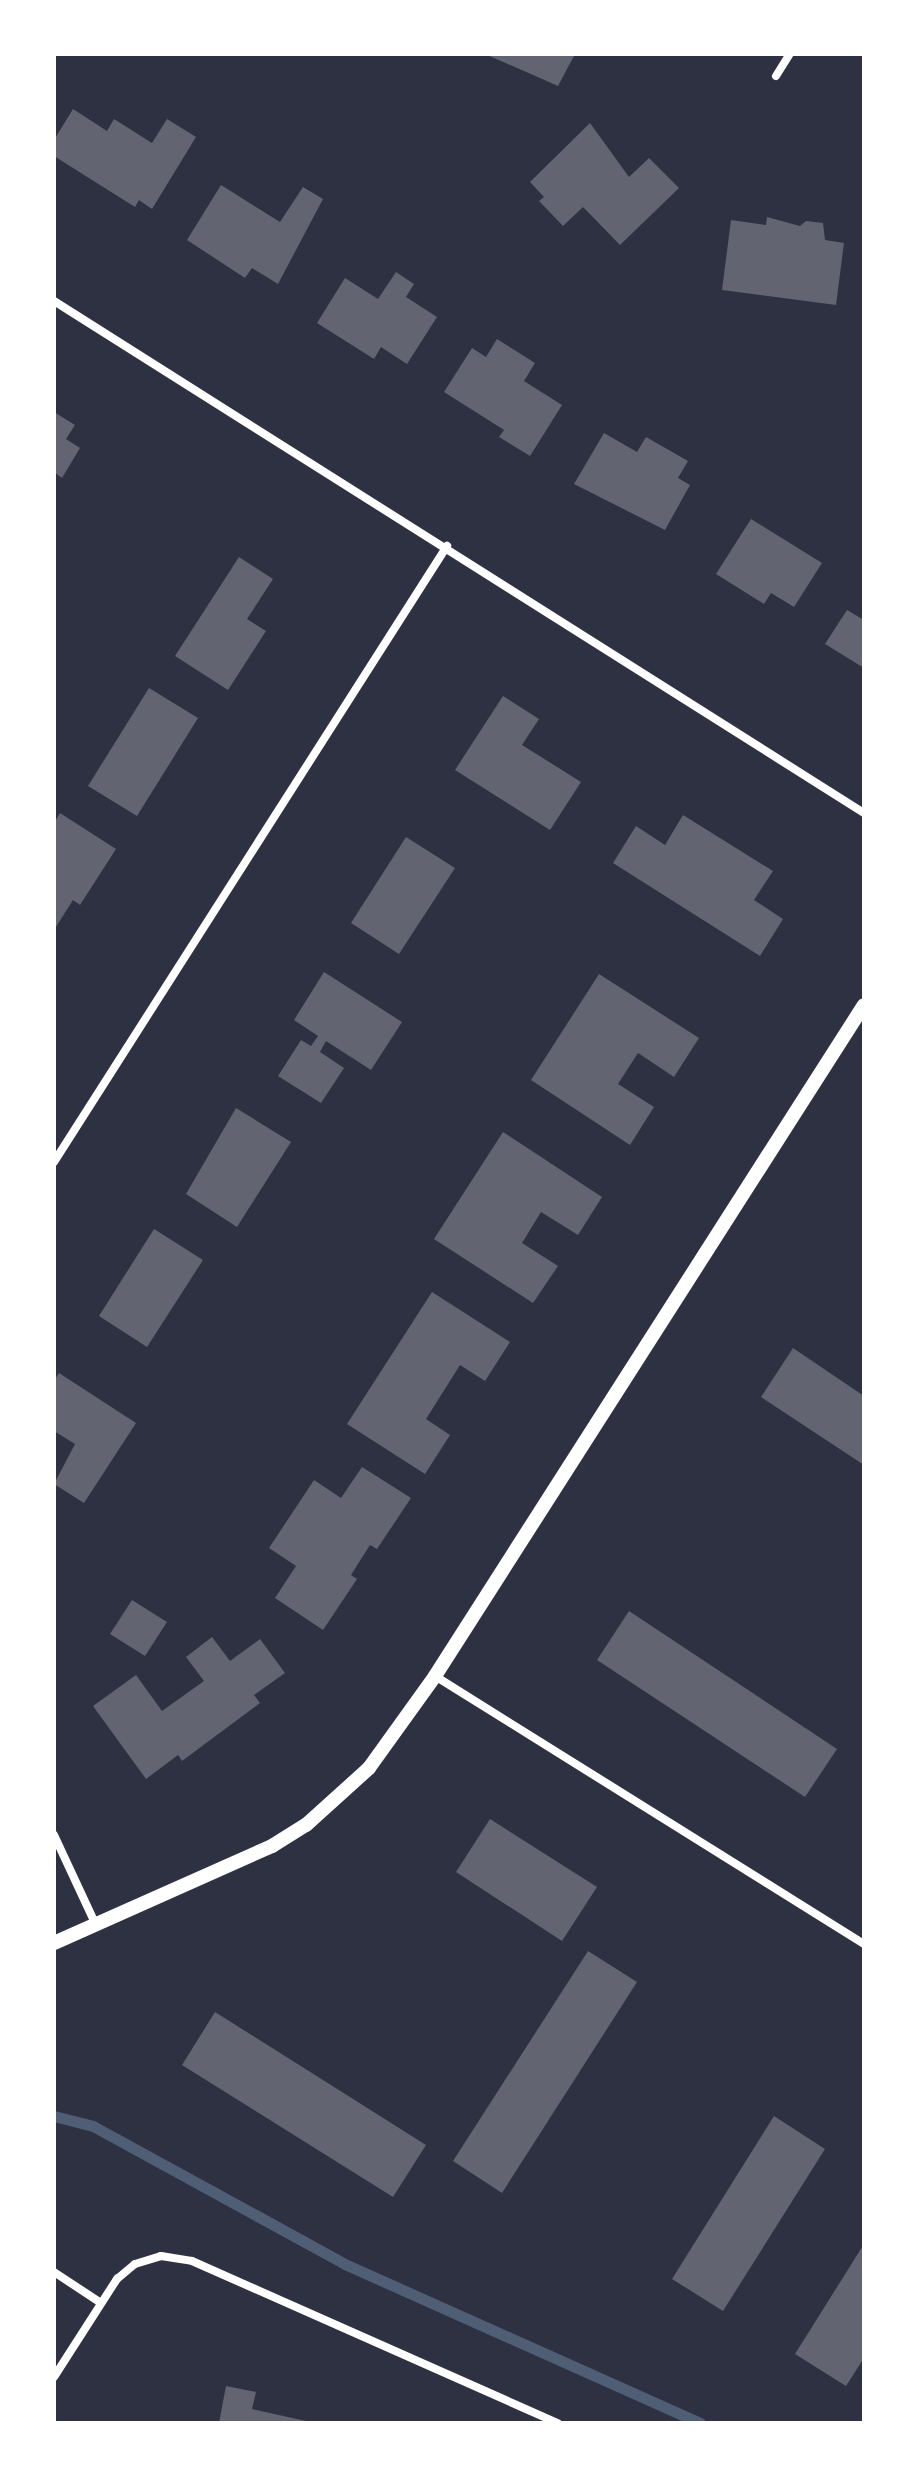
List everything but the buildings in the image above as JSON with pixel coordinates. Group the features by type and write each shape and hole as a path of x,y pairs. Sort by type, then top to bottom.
{"street":[{"path":"776,76 790,54"},
{"path":"54,301 447,546 864,813"},
{"path":"54,1162 447,546"},
{"path":"54,1943 260,1852 306,1825 369,1768 435,1676 864,1005"},
{"path":"435,1676 864,1944"},
{"path":"54,1835 96,1926"},
{"path":"54,2377 117,2279 135,2264 161,2256 192,2261 558,2423"},
{"path":"54,2272 101,2303"}],"waterway":[{"path":"54,2116 93,2126 347,2265 700,2423"}]}
